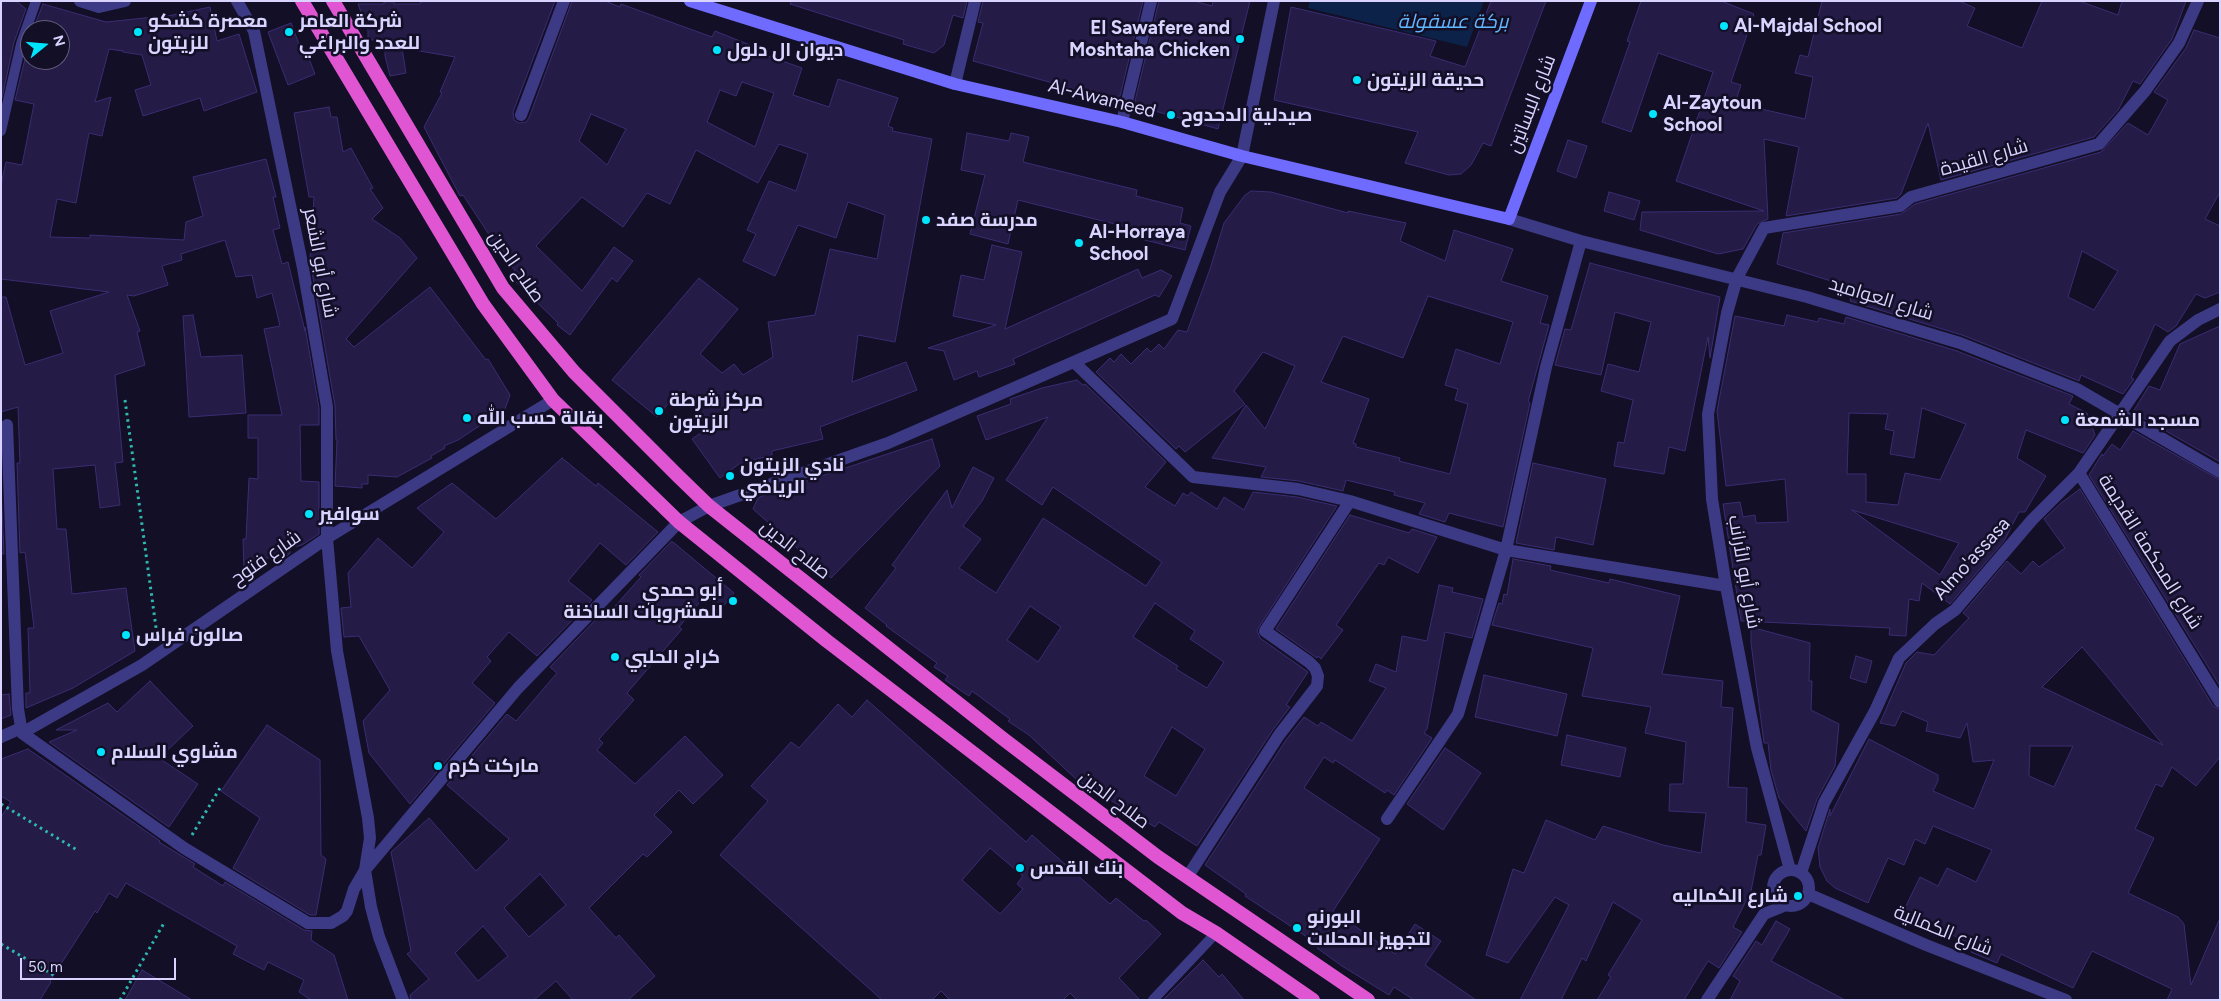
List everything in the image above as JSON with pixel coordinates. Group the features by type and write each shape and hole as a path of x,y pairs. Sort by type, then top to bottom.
{"highway":[{"path":"302,1 483,304 553,400 679,522 835,647 1182,913 1216,933 1313,1000"},
{"name":"صلاح الدين","path":"332,1 503,288 574,372 709,506 1002,738 1158,857 1368,1000"}],"main road":[{"name":"Al-Awameed","path":"690,1 955,84 1122,122 1242,156 1509,219"},
{"name":"شارع البساتين","path":"1509,219 1591,1"}],"street":[{"path":"80,1 98,7 124,1"},
{"name":"شارع أبو الشعر","path":"237,1 254,31 303,268 327,407 327,538 337,650 368,818 370,838 365,870"},
{"path":"521,115 564,1"},
{"path":"955,84 975,1"},
{"path":"1122,122 1151,1"},
{"path":"7,425 18,709 22,733 184,848 308,923 316,925 331,923 348,911 354,889 365,870 518,688 679,522 709,506 888,443 1172,320 1220,192 1242,156 1274,1"},
{"name":"شارع القيدة","path":"1737,278 1764,228 1900,206 1911,197 2099,144 2145,91 2180,43 2198,1"},
{"name":"شارع العواميد","path":"1509,219 1581,240 1807,297 1960,343 2077,389 2120,412 2220,472"},
{"path":"1387,819 1458,714 1506,550 1546,367 1581,240"},
{"name":"شارع أبو الأرانب","path":"1737,278 1727,313 1708,414 1712,499 1726,586 1757,748 1796,871"},
{"name":"Almo'assasa","path":"1796,871 1824,803 1875,711 1899,658 1935,624 1955,610 2032,520 2079,473 2170,341 2198,320 2220,309"},
{"path":"1075,363 1193,477 1298,489 1350,501 1506,550 1726,586"},
{"name":"شارع فتوح","path":"1,737 21,728 22,733 159,653 327,538 553,400"},
{"name":"شارع المحكمة القديمة","path":"2079,473 2220,702"},
{"path":"1188,876 1279,735 1317,686 1318,676 1315,668 1265,632 1350,501"},
{"path":"365,870 371,907 379,937 403,1000"},
{"path":"1796,871 1808,882 1808,894 1801,903 1794,906 1786,905 1778,900 1774,886 1779,875 1796,871"},
{"name":"شارع الكمالية","path":"1808,894 1926,945 2066,1000"},
{"path":"1707,1000 1764,914 1786,905"}],"lane":[{"path":"1,131 21,44 36,1"},
{"path":"1153,1000 1216,933"}],"path":[{"path":"125,400 159,653"},
{"path":"184,848 220,788"},
{"path":"1,804 77,850"},
{"path":"120,1000 164,923"},
{"path":"1,944 55,976"}],"water":[{"name":"بركة عسقولة","path":"1310,1 1484,1 1467,47 1308,8"}],"building":[{"path":"1,1 16,1 26,9 22,20 20,20 14,42 2,98"},
{"path":"394,1 394,4 420,4 421,1 555,1 513,112 514,120 519,123 526,122 529,118 572,1 605,1 620,7 621,4 712,37 715,31 755,47 754,51 802,68 793,95 829,107 838,79 898,98 888,126 893,128 892,131 932,139 895,342 858,335 852,382 906,362 917,390 820,427 823,439 772,451 772,455 739,464 720,478 692,439 708,428 680,390 657,417 612,380 699,278 738,309 700,354 722,373 734,364 743,375 773,357 768,322 815,315 830,249 877,259 885,215 848,202 836,238 798,225 775,276 743,261 756,234 747,230 769,181 796,191 808,154 779,144 758,183 696,150 670,204 647,193 623,227 582,197 536,246 582,291 614,247 633,261 617,282 612,278 570,335 557,325 558,323 509,275 515,270 485,239 490,236 463,195 460,196 424,127 442,93 440,92 455,57 402,48 406,73 390,76 385,56 385,40 368,40 368,31 358,4 384,4 384,2","holes":["742,82 774,93 755,147 707,122 720,90 736,96","591,114 626,129 607,165 579,141"]},
{"path":"791,1 967,1 963,18 953,15 944,45 934,53 903,44 904,40 790,4"},
{"path":"983,1 1143,1 1120,96 1107,98 973,61 983,23 978,22"},
{"path":"1159,1 1194,1 1212,6 1213,1 1250,1 1218,129 1134,105"},
{"path":"1491,1 1546,1 1491,146 1483,143 1471,165 1461,174 1449,175 1405,163 1418,132 1274,100 1291,7 1436,41 1430,56 1465,67"},
{"path":"1641,1 1721,1 1754,14 1731,82 1741,85 1735,103 1805,119 1813,77 1795,73 1800,55 1808,57 1822,1 1959,1 1975,8 1967,26 2022,48 2042,1 2079,1 2118,15 2122,1 2186,1 2172,39 2140,84 2133,81 2118,110 2094,137 1941,180 1928,123 1901,194 1897,198 1786,216 1799,147 1764,139 1768,219 1757,224 1743,249 1718,254 1640,230 1642,212 1764,211 1676,181 1713,72 1658,53 1631,132 1602,122 1630,42 1627,41"},
{"path":"43,4 106,22 154,17 154,19 210,7 217,41 239,34 257,92 204,111 200,98 143,116 135,90 151,85 142,55 109,49 95,102 111,97 102,136 89,133 76,203 57,199 50,237 90,238 90,235 184,240 186,222 203,216 193,177 266,159 276,197 273,197 280,228 273,230 282,264 288,262 305,331 305,327 319,408 319,425 300,425 301,481 319,482 319,534 302,545 290,548 290,553 286,557 265,558 265,567 244,568 243,539 246,539 249,478 258,479 258,438 248,438 248,415 282,415 264,329 280,326 272,293 257,298 252,275 236,277 225,240 181,254 182,260 162,266 168,285 134,296 127,295 140,331 137,332 145,365 115,375 123,462 115,463 120,505 100,508 95,465 53,469 57,529 66,529 72,594 126,588 135,651 73,688 26,708 26,693 30,693 28,628 34,628 25,552 20,553 17,463 20,463 18,407 1,412 1,297 6,297 25,365 63,353 50,311 109,292 1,279 1,185 6,162 22,165 34,104 15,100 22,70 70,70 70,20 37,20"},
{"path":"291,23 302,52 306,51 315,74 288,85 268,32"},
{"path":"2194,30 2220,38 2220,192 2205,219 2220,226 2220,292 2205,298 2196,294 2176,326 2168,332 2155,324 2131,378 2134,379 2123,394 2081,375 2079,381 1962,335 1850,301 1853,288 1777,264 1783,233 1901,214 1915,204 2101,152 2128,123 2148,135 2168,100 2154,92 2186,48","holes":["2082,251 2118,271 2094,310 2068,297"]},
{"path":"329,107 331,117 337,117 343,152 351,148 373,188 370,189 383,208 372,219 400,238 417,258 346,339 354,347 430,287 486,360 488,359 510,395 505,409 458,440 444,446 445,448 431,456 432,458 397,477 368,475 368,484 362,484 362,488 335,486 337,440 335,406 310,260 314,197 309,197 294,113"},
{"path":"967,133 1009,141 1011,133 1029,137 1023,162 1137,190 1136,196 1183,208 1180,223 1191,226 1185,250 1125,235 1127,227 1018,200 1008,244 970,234 985,175 961,170"},
{"path":"1568,140 1587,146 1576,178 1557,171"},
{"path":"1251,191 1271,192 1348,213 1348,211 1406,223 1400,241 1445,261 1454,230 1513,249 1501,281 1548,296 1540,323 1549,325 1528,402 1530,403 1503,527 1449,513 1445,522 1419,514 1425,503 1394,495 1395,492 1346,480 1343,491 1299,481 1261,477 1266,467 1212,458 1246,405 1265,429 1295,366 1263,352 1234,391 1245,404 1185,452 1179,446 1176,449 1096,372 1110,358 1114,362 1121,354 1131,364 1147,348 1151,352 1159,344 1164,349 1178,330 1187,332 1210,269 1224,223 1245,195","holes":["1428,296 1513,322 1500,364 1456,349 1445,385 1458,389 1455,400 1468,404 1450,474 1399,461 1400,458 1356,447 1356,444 1353,443 1369,399 1321,382 1343,336 1403,358"]},
{"path":"1609,192 1640,201 1634,220 1604,211"},
{"path":"992,245 1022,252 1005,329 1138,269 1142,278 1161,270 1172,276 1159,297 1155,295 1013,359 1015,364 979,377 977,371 954,380 944,351 928,348 996,325 953,316 961,275 984,280"},
{"path":"1590,263 1720,297 1710,358 1708,337 1685,451 1669,447 1664,474 1614,466 1618,442 1624,443 1633,400 1601,391 1608,364 1639,372 1651,322 1615,312 1601,375 1555,365 1565,329 1571,330"},
{"path":"193,315 201,357 242,355 246,413 189,417 183,316"},
{"path":"1787,315 1818,322 1819,318 1844,324 1846,317 1957,351 2073,396 2069,404 2087,413 2095,435 2083,453 2026,430 2017,458 2046,476 2025,512 2019,512 2004,541 1950,604 1922,583 1919,601 1909,599 1906,636 1889,635 1890,628 1741,621 1723,504 1740,502 1743,517 1755,515 1756,523 1788,522 1785,479 1726,486 1717,411 1735,316 1784,326","holes":["1922,408 1966,424 1940,480 1905,473 1898,505 1866,502 1866,474 1847,474 1849,413 1888,414 1885,429 1894,431 1890,454 1914,458","1852,510 1959,543 1940,575"]},
{"path":"2220,326 2220,462 2133,412 2149,386 2160,390 2180,344"},
{"path":"1077,380 1083,385 1085,384 1166,462 1145,487 1175,506 1183,493 1188,496 1191,492 1217,509 1224,497 1244,510 1253,492 1297,497 1337,506 1257,630 1260,638 1308,672 1286,705 1290,707 1272,731 1197,846 1159,822 1155,827 1077,780 1029,735 1008,721 1010,719 972,691 969,696 945,680 948,676 934,667 937,663 886,626 865,608 896,568 892,565 947,490 952,508 973,467 994,478 982,501 963,526 981,539 959,568 996,593 1043,518 1146,586 1162,562 1053,487 1042,505 1006,480 1048,417 986,440 977,416 1011,404 1010,399 1042,388","holes":["1155,603 1195,631 1190,639 1224,662 1207,688 1176,669 1178,666 1133,637","1030,606 1061,627 1038,662 1007,640","1172,727 1205,749 1176,796 1144,776"]},
{"path":"2133,431 2220,480 2220,686 2089,475 2102,454 2103,456 2112,444 2120,450"},
{"path":"932,439 940,466 831,578 753,509 758,498 762,496"},
{"path":"562,458 596,486 598,483 658,532 626,565 600,543 568,581 592,600 537,656 509,632 487,657 491,661 472,683 495,703 410,804 369,753 363,721 390,690 359,636 344,637 341,608 351,607 348,573 378,538 412,568 444,532 417,508 452,483 496,519"},
{"path":"1533,463 1606,479 1593,545 1556,537 1554,550 1516,543"},
{"path":"1,486 4,554 1,554"},
{"path":"2080,489 2213,706 2220,710 2220,757 2196,786 2172,767 2162,787 2156,784 2135,829 2154,838 2128,893 2178,917 2184,924 2191,985 2220,918 2220,1000 2167,1000 2172,989 2092,951 2073,988 2001,954 1997,963 1971,952 1974,945 1903,912 1920,877 1938,886 1947,868 1976,882 1992,850 1933,826 1925,844 1915,839 1904,865 1888,858 1868,903 1835,888 1827,881 1820,867 1818,848 1830,809 1830,816 1869,739 1938,775 1938,781 1933,791 1974,809 1994,760 1973,762 1967,723 1960,738 1926,731 1928,722 1902,711 1895,726 1880,723 1906,663 1917,652 1934,655 1969,618 1963,613 2007,561 2021,574 2033,561 2039,567 2065,548 2044,519","holes":["2082,647 2106,675 2163,745 2042,687","2030,746 2073,746 2054,787 2029,776"]},
{"path":"1350,515 1409,533 1412,529 1437,537 1418,573 1388,557 1384,565 1379,563 1336,625 1343,630 1321,659 1276,629"},
{"path":"673,542 734,593 721,609 705,596 679,627 682,629 627,693 634,700 599,739 603,743 597,750 635,784 685,736 723,775 693,804 679,790 654,815 672,832 647,857 643,854 589,908 616,938 619,935 655,976 628,1000 573,1000 556,981 534,1000 411,1000 410,995 429,979 407,954 411,951 391,852 429,818 476,871 509,839 447,785 507,714 516,721 557,673 550,667 604,611 608,614 641,577 639,575","holes":["540,874 566,905 529,937 504,908","483,926 508,956 478,981 455,953"]},
{"path":"1513,559 1551,566 1550,570 1609,583 1610,579 1680,596 1662,674 1723,681 1721,707 1733,708 1728,787 1747,788 1746,822 1766,825 1761,855 1758,855 1751,891 1733,927 1742,932 1719,968 1708,961 1684,1000 1597,1000 1611,977 1608,975 1642,920 1613,902 1586,961 1582,958 1561,1000 1520,1000 1569,905 1555,897 1508,963 1486,955 1513,869 1524,873 1546,820 1595,840 1603,826 1663,845 1701,853 1706,813 1669,811 1670,784 1683,784 1686,742 1645,733 1651,707 1582,696 1593,648 1492,625 1499,603 1502,604 1504,594 1507,595"},
{"path":"1439,585 1453,588 1452,592 1483,599 1472,638 1445,632 1427,729 1424,733 1432,738 1394,795 1387,790 1385,793 1335,760 1333,763 1324,757 1304,788 1380,839 1333,911 1395,954 1415,924 1441,941 1425,965 1476,1000 1414,1000 1394,987 1389,995 1342,966 1317,948 1319,945 1245,896 1246,894 1205,865 1286,740 1304,717 1318,726 1321,722 1352,741 1386,688 1369,681 1376,664 1396,672 1402,636 1427,641"},
{"path":"1751,627 1810,643 1809,681 1812,681 1811,710 1839,724 1835,766 1817,799 1806,831 1779,798 1771,770 1768,743 1764,743 1751,643"},
{"path":"1856,656 1872,661 1866,683 1850,678"},
{"path":"1484,675 1567,694 1557,736 1475,717"},
{"path":"150,681 193,726 159,758 198,784 169,827 49,742 77,730 56,730 108,703 117,712"},
{"path":"9,694 11,715 1,719 1,695"},
{"path":"867,700 1026,842 1032,835 1110,904 1116,898 1144,921 1146,920 1161,934 1119,978 1140,1000 1077,1000 1070,993 1063,1000 950,1000 941,991 932,1000 882,1000 720,855 768,801 751,786 791,742 799,748 838,704 852,717","holes":["990,848 1023,876 1017,884 1023,889 1000,914 962,880"]},
{"path":"267,725 320,760 321,855 326,859 316,915 310,915 233,868 260,818 221,791"},
{"path":"1567,735 1626,748 1620,777 1561,765"},
{"path":"1445,748 1481,773 1443,830 1407,804"},
{"path":"28,749 159,842 195,864 193,867 223,886 225,882 304,930 312,931 311,940 334,955 348,1000 311,1000 299,992 304,980 268,962 264,970 233,954 237,946 126,883 117,898 109,893 97,913 95,911 40,1000 1,1000 1,817 11,802 1,796 1,759"},
{"path":"1776,921 1790,929 1771,961 1845,1000 1730,1000 1740,981 1733,976 1756,941 1762,945"},
{"path":"1203,960 1219,977 1222,974 1244,1000 1163,1000"},
{"path":"142,970 192,1000 125,1000"}],"place":[{"name":"Al-Majdal School","path":"1724,26"},
{"name":"معصرة كشكو للزيتون","path":"138,32"},
{"name":"شركة العامر للعدد والبراغي","path":"289,32"},
{"name":"El Sawafere and Moshtaha Chicken","path":"1240,39"},
{"name":"ديوان ال دلول","path":"717,50"},
{"name":"حديقة الزيتون","path":"1357,80"},
{"name":"Al-Zaytoun School","path":"1653,114"},
{"name":"صيدلية الدحدوح","path":"1171,115"},
{"name":"مدرسة صفد","path":"926,220"},
{"name":"Al-Horraya School","path":"1079,243"},
{"name":"مركز شرطة الزيتون","path":"659,411"},
{"name":"بقالة حسب الله","path":"467,418"},
{"name":"مسجد الشمعة","path":"2065,420"},
{"name":"نادي الزيتون الرياضي","path":"730,476"},
{"name":"سوافير","path":"309,514"},
{"name":"أبو حمدي للمشروبات الساخنة","path":"733,601"},
{"name":"صالون فراس","path":"126,635"},
{"name":"كراج الحلبي","path":"615,657"},
{"name":"مشاوي السلام","path":"101,752"},
{"name":"ماركت كرم","path":"438,766"},
{"name":"بنك القدس","path":"1020,868"},
{"name":"شارع الكماليه","path":"1798,896"},
{"name":"البورنو لتجهيز المحلات","path":"1297,928"}]}
